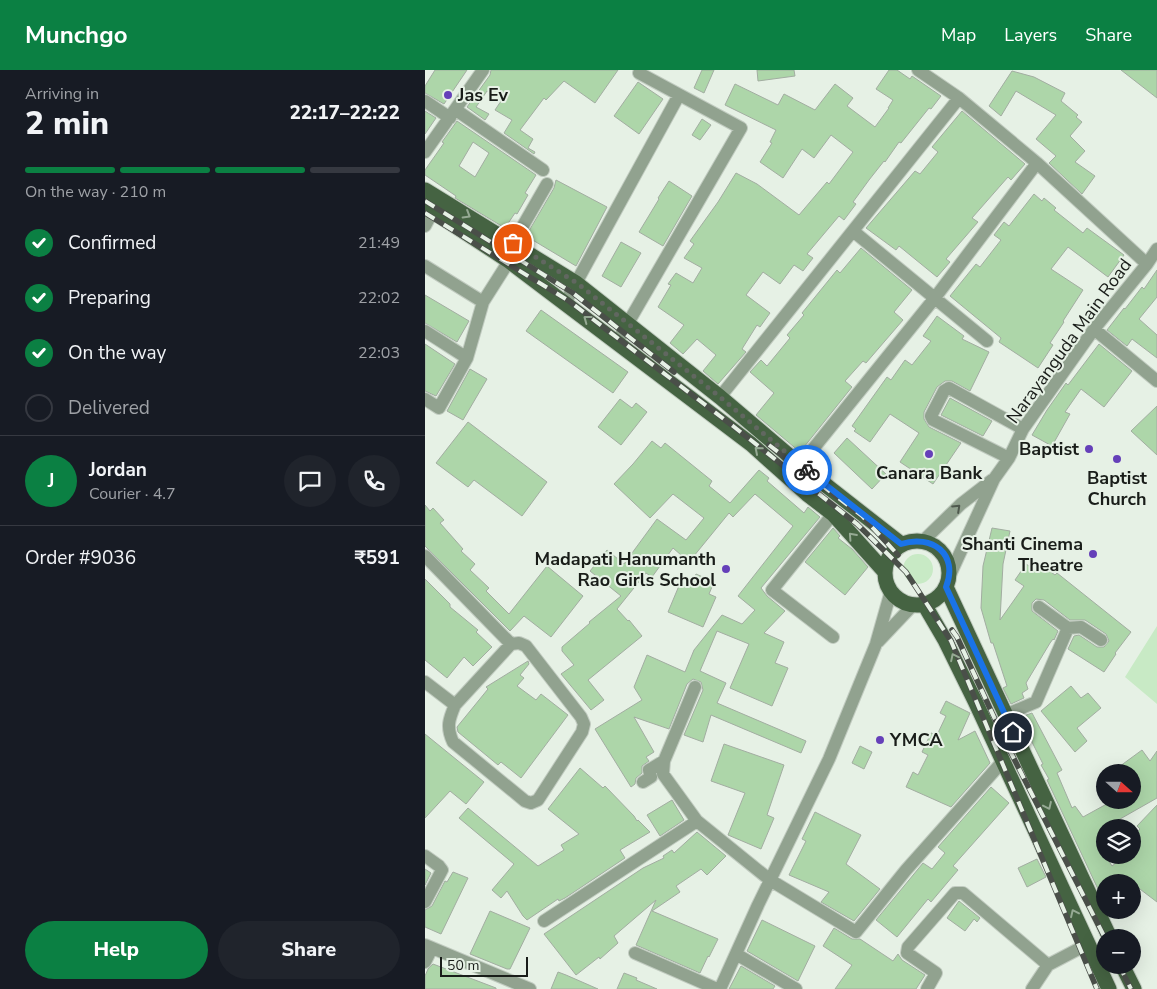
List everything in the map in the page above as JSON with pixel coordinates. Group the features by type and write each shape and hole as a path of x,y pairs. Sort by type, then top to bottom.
{"main road":[{"path":"425,190 577,283 720,397 800,465 901,544"},
{"path":"429,208 509,261 751,444 807,494 833,514 885,572"},
{"path":"912,540 923,540 941,550 946,558 949,567 948,582 941,595 933,601 918,605 900,600 891,591 885,572 887,561 901,544 912,540"},
{"path":"948,582 1005,715 1106,929"},
{"path":"918,605 945,640 1108,989"},
{"path":"1018,793 1037,784"},
{"path":"1126,974 1133,989"}],"street":[{"path":"425,152 483,70"},
{"path":"918,70 959,98 1037,163 1154,255"},
{"path":"617,342 741,128 639,73"},
{"path":"565,303 679,95"},
{"path":"720,397 959,98"},
{"path":"425,101 453,114 543,170"},
{"path":"800,465 934,299 1037,163"},
{"path":"513,243 547,184"},
{"path":"425,226 429,208"},
{"path":"853,231 987,341"},
{"name":"Narayanguda Main Road","path":"948,582 994,479 1009,458 1023,429 1094,329 1154,255"},
{"path":"425,399 439,408 467,358 483,302 509,261"},
{"path":"425,266 483,302"},
{"path":"1094,329 1157,382"},
{"path":"425,332 467,358"},
{"path":"1009,458 933,420 931,416 944,391 949,388 1023,429"},
{"name":"Narayanguda Main Road","path":"923,540 961,504 994,479"},
{"path":"833,514 771,590 833,637"},
{"path":"425,556 511,644 526,646 584,724 582,732 539,800 531,803 525,801 453,742 449,732 448,720 455,705 511,644"},
{"path":"635,953 719,989 829,759 876,644 891,591"},
{"path":"876,644 918,605"},
{"path":"1039,607 1068,628 1081,627 1101,640"},
{"path":"1005,715 1036,702 1068,628"},
{"path":"425,682 455,705"},
{"path":"695,687 664,761 663,774 697,821 770,880 856,932 906,870 1003,761"},
{"path":"643,782 651,777 649,770 664,761"},
{"path":"545,921 697,821"},
{"path":"425,856 442,870 441,876 425,902"},
{"path":"927,989 936,973 907,953 908,947 955,893 963,893 1048,966"},
{"path":"1032,989 1048,966 1088,944"},
{"path":"425,962 428,946 529,989"},
{"path":"736,954 796,989"}],"green space":[{"path":"918,554 929,558 933,569 929,580 918,584 907,580 903,569 907,558"},
{"path":"1157,626 1157,704 1125,677"}],"building":[{"path":"435,70 467,70 444,104 425,93 425,86"},
{"path":"491,70 618,70 595,103 564,81 546,100 544,98 520,130 533,139 528,148 535,152 534,154 504,133 512,120 495,110 501,101 487,91 476,107 489,114 485,120 467,107 490,75"},
{"path":"702,70 714,70 704,93 694,88"},
{"path":"757,70 794,70 795,76 758,81"},
{"path":"889,70 897,70 910,79 912,76 941,96 901,143 899,142 869,180 853,202 856,204 844,220 839,216 807,254 813,258 803,271 794,265 780,284 763,272 746,295 770,313 760,327 757,325 742,349 746,352 718,384 703,371 716,355 697,339 683,354 670,343 684,325 658,307 671,285 668,284 676,273 693,283 702,268 684,258 694,244 690,241 736,173 757,184 799,215 827,182 829,184 853,152 831,135 814,158 802,149 783,178 760,162 772,143 770,142 776,130 725,105 735,84 778,105 784,94 815,110 835,84 853,98 847,106 875,127 893,100 876,89"},
{"path":"1121,70 1157,70 1157,98"},
{"path":"1012,71 1034,77 1065,93 1061,101 1078,115 1076,117 1082,122 1070,136 1085,151 1075,162 1095,176 1082,194 1049,163 1056,156 1036,139 1056,115 1016,91 1001,116 989,106"},
{"path":"638,82 663,99 639,134 614,116"},
{"path":"425,111 436,118 425,134"},
{"path":"962,111 1025,164 1011,180 1008,177 972,218 978,222 946,259 950,262 937,277 899,246 896,250 866,228 915,171 920,174 938,152 932,147"},
{"path":"702,119 711,125 700,140 692,135"},
{"path":"457,121 536,175 525,193 528,195 517,214 515,213 505,228 455,198 456,196 425,175 425,170 444,143 442,142","holes":["473,142 489,153 475,177 459,166"]},
{"path":"556,180 607,207 576,266 526,236 554,188"},
{"path":"669,181 692,196 663,246 639,232"},
{"path":"1034,194 1042,201 1044,198 1056,208 1054,210 1083,233 1087,228 1124,255 1108,277 1068,247 1051,269 1083,290 1050,343 1053,345 1038,368 999,342 1001,338 950,296 976,264 980,267 1001,240 994,235 1004,222 1009,226"},
{"path":"621,242 641,253 621,287 602,276"},
{"path":"861,248 912,290 894,312 903,320 866,363 863,361 845,381 852,387 800,452 756,415 774,393 750,372 761,360 767,366 790,338 787,335 804,315 802,313 837,270 840,273"},
{"path":"1157,270 1157,297 1139,319 1157,335 1157,358 1132,339 1127,346 1107,330 1142,287 1144,289"},
{"path":"425,295 469,321 457,342 425,323"},
{"path":"541,310 628,372 613,393 526,331"},
{"path":"937,316 964,336 962,339 989,352 970,391 952,381 945,381 937,387 924,412 924,419 929,427 961,443 933,484 900,462 919,433 890,414 870,442 854,431 856,429 852,426 887,377 891,380 905,360 912,365 931,341 923,336"},
{"path":"425,344 455,364 436,396 425,391"},
{"path":"1099,344 1132,371 1104,407 1081,389 1065,412 1070,414 1052,446 1032,435 1066,383 1068,385"},
{"path":"470,369 487,379 463,420 447,411"},
{"path":"950,398 992,421 983,436 941,415"},
{"path":"620,399 632,408 636,403 647,412 621,445 598,427"},
{"path":"1157,406 1157,455 1131,431"},
{"path":"468,422 547,482 522,516 474,480 468,487 436,463"},
{"path":"847,438 886,474 872,489 834,453"},
{"path":"652,441 661,448 665,443 712,481 709,486 730,503 759,470 769,478 767,481 804,513 808,507 820,517 761,588 767,596 785,611 764,633 784,642 775,663 788,668 772,706 730,688 749,644 717,631 700,671 726,683 717,703 806,741 801,753 711,715 703,742 684,735 703,690 701,682 693,679 687,684 669,729 634,717 654,752 646,757 649,761 642,766 642,773 636,778 635,784 631,787 595,729 642,700 634,687 647,655 685,672 694,650 722,615 742,624 755,610 738,596 793,526 755,494 733,517 729,513 689,562 673,548 652,577 646,573 617,609 642,636 588,680 604,700 591,710 561,674 574,665 562,651 562,647 621,596 590,571 607,550 624,564 657,519 686,540 704,518 673,494 650,518 614,484"},
{"path":"425,505 430,511 433,508 444,520 440,523 463,549 461,551 475,564 470,570 489,588 486,591 509,614 547,566 583,596 551,637 524,616 510,631 425,546"},
{"path":"833,528 840,536 838,538 852,549 868,567 845,595 805,562"},
{"path":"992,528 1010,531 1003,564 1000,620 1024,586 1015,580 1026,564 1032,568 1037,562 1055,575 1057,573 1131,632 1115,653 1104,672 1068,649 1074,636 1079,635 1097,647 1104,647 1109,641 1106,634 1085,620 1070,620 1044,600 1036,599 1032,603 1032,611 1058,631 1026,683 1028,689 1022,693 1024,698 1011,704 1003,688 1007,686 993,643 991,643 981,608 983,566"},
{"path":"696,574 714,582 709,594 716,597 703,627 668,612 681,581 691,585"},
{"path":"425,579 450,604 450,607 478,630 476,632 492,647 473,666 464,657 447,678 425,660"},
{"path":"528,661 529,664 520,675 524,678 517,686 536,700 541,694 568,715 521,778 501,762 498,765 458,732 457,727 488,689 486,687"},
{"path":"1071,686 1081,698 1088,693 1101,708 1077,728 1087,741 1075,752 1041,711"},
{"path":"946,701 970,713 958,740 975,731 990,763 951,807 906,787 913,772 918,775 928,755 922,752 931,733 937,735 946,716 940,713"},
{"path":"1032,713 1062,770 1057,773 1072,808 1075,806 1083,817 1098,809 1138,809 1120,819 1096,819 1096,864 1111,864 1112,866 1115,864 1141,864 1141,822 1157,805 1157,902 1141,890 1141,874 1096,874 1096,885 1047,780 1049,779 1041,765 1043,764 1018,718"},
{"path":"425,734 484,782 466,804 450,791 425,818"},
{"path":"724,744 784,765 767,815 774,818 761,849 728,835 745,793 711,781"},
{"path":"860,746 872,752 864,769 852,763"},
{"path":"1142,750 1150,761 1157,751 1157,798 1141,807 1141,764 1123,764"},
{"path":"580,768 603,788 605,786 637,821 650,832 620,850 625,858 565,898 559,901 558,899 527,920 507,891 501,898 492,890 514,864 459,818 468,808 538,866 564,850 561,845 579,834 548,809"},
{"path":"991,787 1009,803 953,866 958,870 931,902 928,899 897,937 876,920 923,863 932,869 945,853 938,847"},
{"path":"672,800 684,820 660,836 647,815"},
{"path":"815,812 861,835 846,864 880,889 854,921 821,902 829,892 789,875 806,841 802,839"},
{"path":"697,832 726,856 707,875 701,869 676,886 680,892 652,911 718,939 700,973 636,945 656,900 614,936 618,943 600,959 599,957 576,975 544,934 643,868 664,858 663,856 672,850 674,853"},
{"path":"1037,859 1046,877 1027,887 1018,868"},
{"path":"425,869 431,873 425,885"},
{"path":"453,872 468,878 441,934 425,927 425,910 432,906 445,881 447,882"},
{"path":"959,901 980,918 977,922 974,919 965,931 947,918"},
{"path":"490,911 530,928 510,969 470,954"},
{"path":"762,920 815,946 798,981 747,951"},
{"path":"834,928 852,939 860,939 893,961 898,954 902,960 925,975 916,989 835,989 852,965 823,946"},
{"path":"433,964 496,989 425,989 425,976"},
{"path":"741,966 775,986 773,989 729,989"},
{"path":"558,972 566,975 598,989 551,989"},
{"path":"624,973 637,978 636,980 657,989 617,989"}],"railway":[{"path":"425,201 573,293 674,372"},
{"path":"425,213 569,301 733,426 857,524 906,572 951,641 1097,989"},
{"path":"769,445 862,516 898,555"},
{"path":"952,630 1006,743 1100,929"},
{"path":"1124,974 1131,989"}],"way so far":[{"path":"513,243 577,283 720,397 807,470"}],"place":[{"name":"Jas Ev","path":"448,95"},
{"name":"Baptist","path":"1089,449"},
{"name":"Canara Bank","path":"929,454"},
{"name":"Baptist Church","path":"1117,459"},
{"name":"Shanti Cinema Theatre","path":"1093,554"},
{"name":"Madapati Hanumanth Rao Girls School","path":"726,569"},
{"name":"YMCA","path":"880,740"}],"route":[{"path":"807,470 901,544 912,540 923,540 941,550 949,567 946,587 1013,732"}]}
